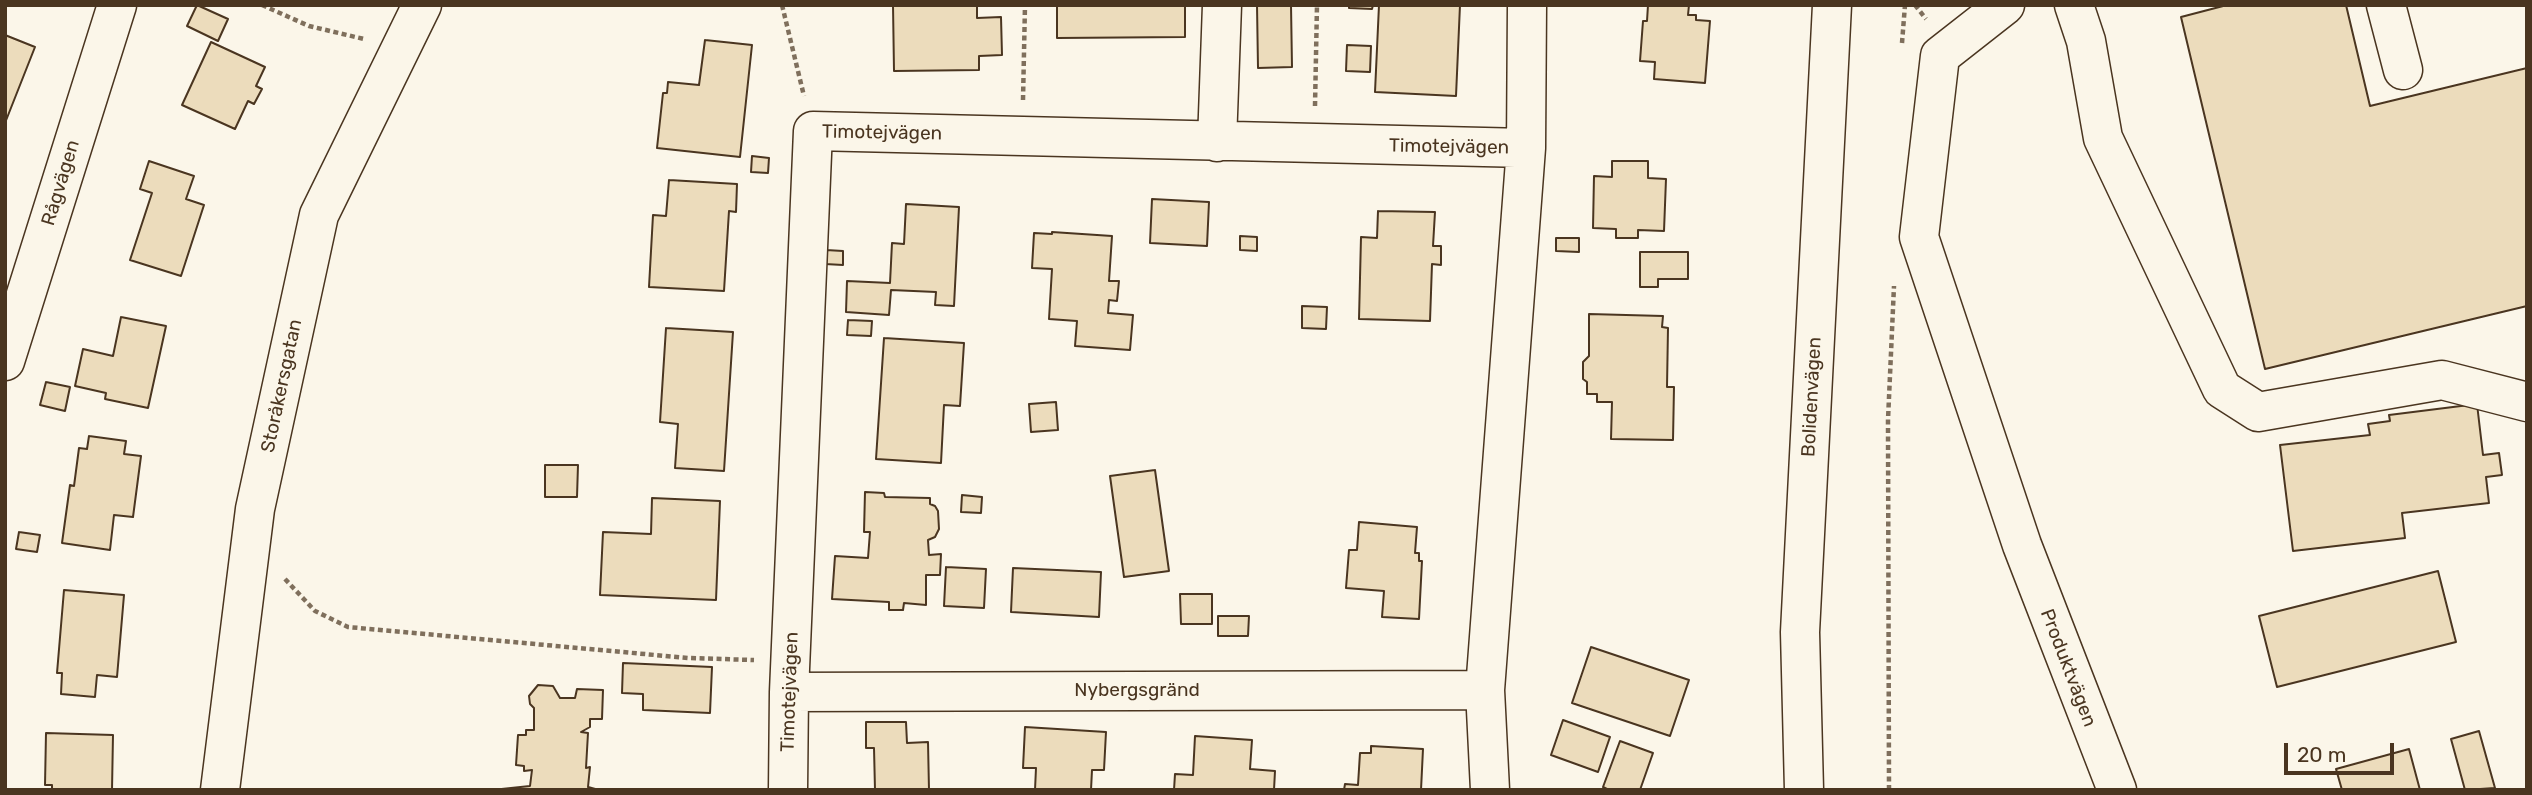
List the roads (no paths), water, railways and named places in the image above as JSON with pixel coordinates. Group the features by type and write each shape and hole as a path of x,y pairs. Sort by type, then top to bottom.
{"street":[{"name":"Rågvägen","path":"5,361 117,5"},
{"name":"Storåkersgatan","path":"220,790 255,509 319,215 422,5"},
{"path":"1217,142 1222,5"},
{"name":"Timotejvägen","path":"1490,790 1485,690 1526,148 1527,5"},
{"name":"Bolidenvägen","path":"1804,790 1800,632 1832,5"},
{"name":"Produktvägen","path":"2005,5 1940,56 1919,237 2022,545 2117,790"},
{"path":"2074,5 2086,41 2102,138 2222,389 2258,412 2442,380 2527,402"},
{"path":"2386,5 2403,70"},
{"name":"Timotejvägen","path":"788,790 790,678 813,131 1526,148"},
{"name":"Nybergsgränd","path":"790,678 1485,690"}]}
